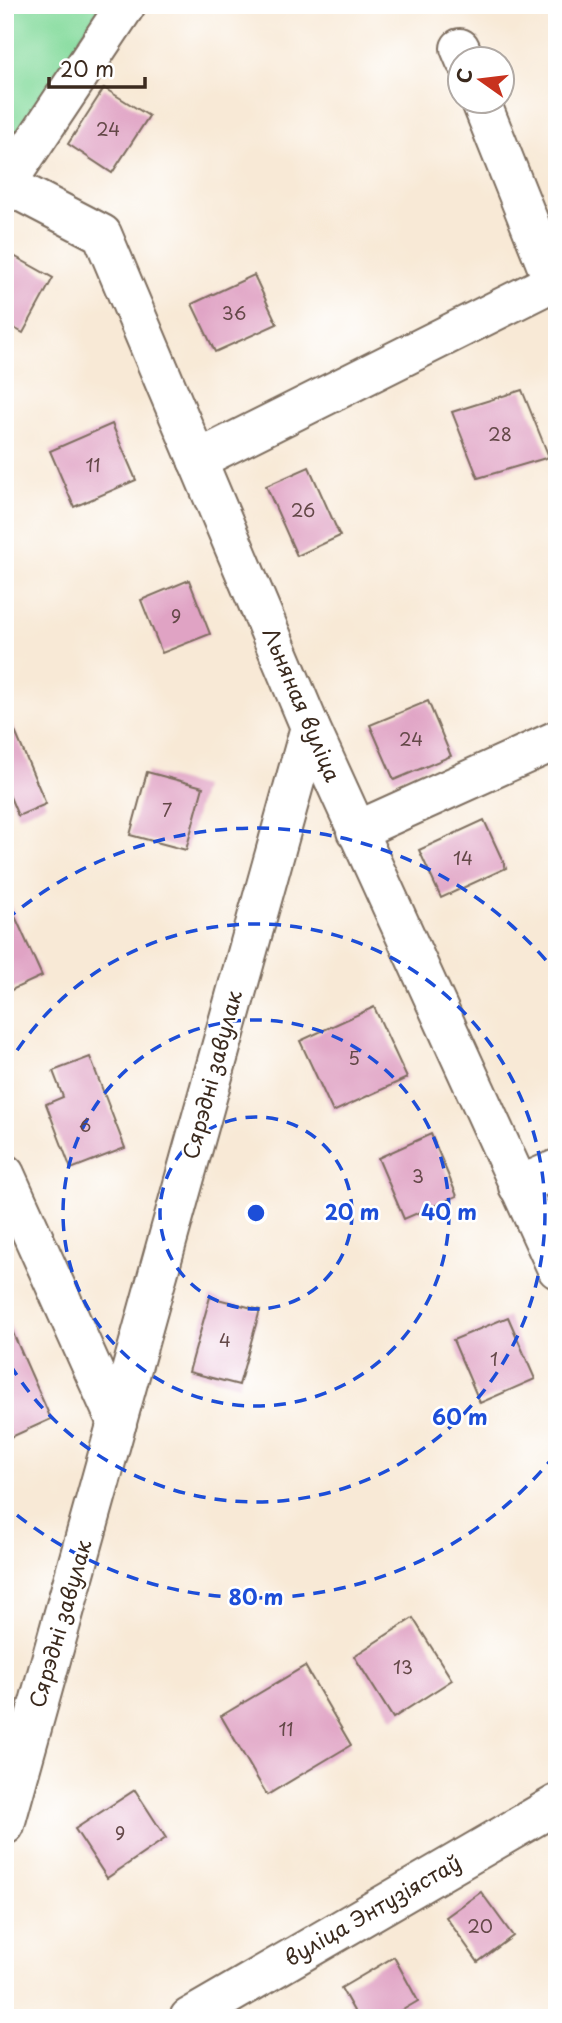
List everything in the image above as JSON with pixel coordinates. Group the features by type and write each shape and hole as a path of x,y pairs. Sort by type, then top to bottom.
{"street":[{"path":"6,185 126,5"},
{"path":"197,460 553,282 487,116"},
{"name":"Льняная вуліца","path":"6,185 102,234 310,727 557,1269"},
{"name":"Сярэдні завулак","path":"5,1825 310,727"},
{"path":"356,831 557,740"},
{"path":"518,1186 557,1169"},
{"path":"5,1174 117,1423"},
{"name":"вуліца Энтузіястаў","path":"189,2018 557,1804"}],"green space":[{"path":"5,5 102,5 5,153"}],"building":[{"path":"104,88 149,116 112,173 68,144"},
{"path":"5,251 53,278 23,333 5,323"},
{"path":"254,275 277,324 215,352 192,304"},
{"path":"522,390 549,457 478,478 452,412"},
{"path":"112,424 136,480 74,507 50,451"},
{"path":"309,467 340,536 297,556 266,486"},
{"path":"189,580 210,634 162,653 141,600"},
{"path":"428,701 451,756 394,780 370,725"},
{"path":"5,708 46,804 18,816 5,785"},
{"path":"147,772 203,787 186,850 130,835"},
{"path":"484,820 506,868 441,898 419,850"},
{"path":"5,894 42,976 5,993"},
{"path":"374,1007 407,1078 333,1112 300,1041"},
{"path":"90,1057 125,1148 71,1169 46,1104 63,1097 53,1071"},
{"path":"431,1134 457,1196 404,1219 378,1158"},
{"path":"210,1297 260,1310 239,1385 189,1372"},
{"path":"5,1315 51,1419 5,1440"},
{"path":"508,1317 535,1379 480,1403 453,1340"},
{"path":"413,1618 452,1680 393,1718 354,1656"},
{"path":"305,1666 351,1745 267,1795 221,1716"},
{"path":"135,1790 166,1838 107,1878 75,1829"},
{"path":"481,1892 513,1936 478,1962 446,1917"},
{"path":"394,1957 418,2001 389,2018 358,2018 341,1988"}]}
